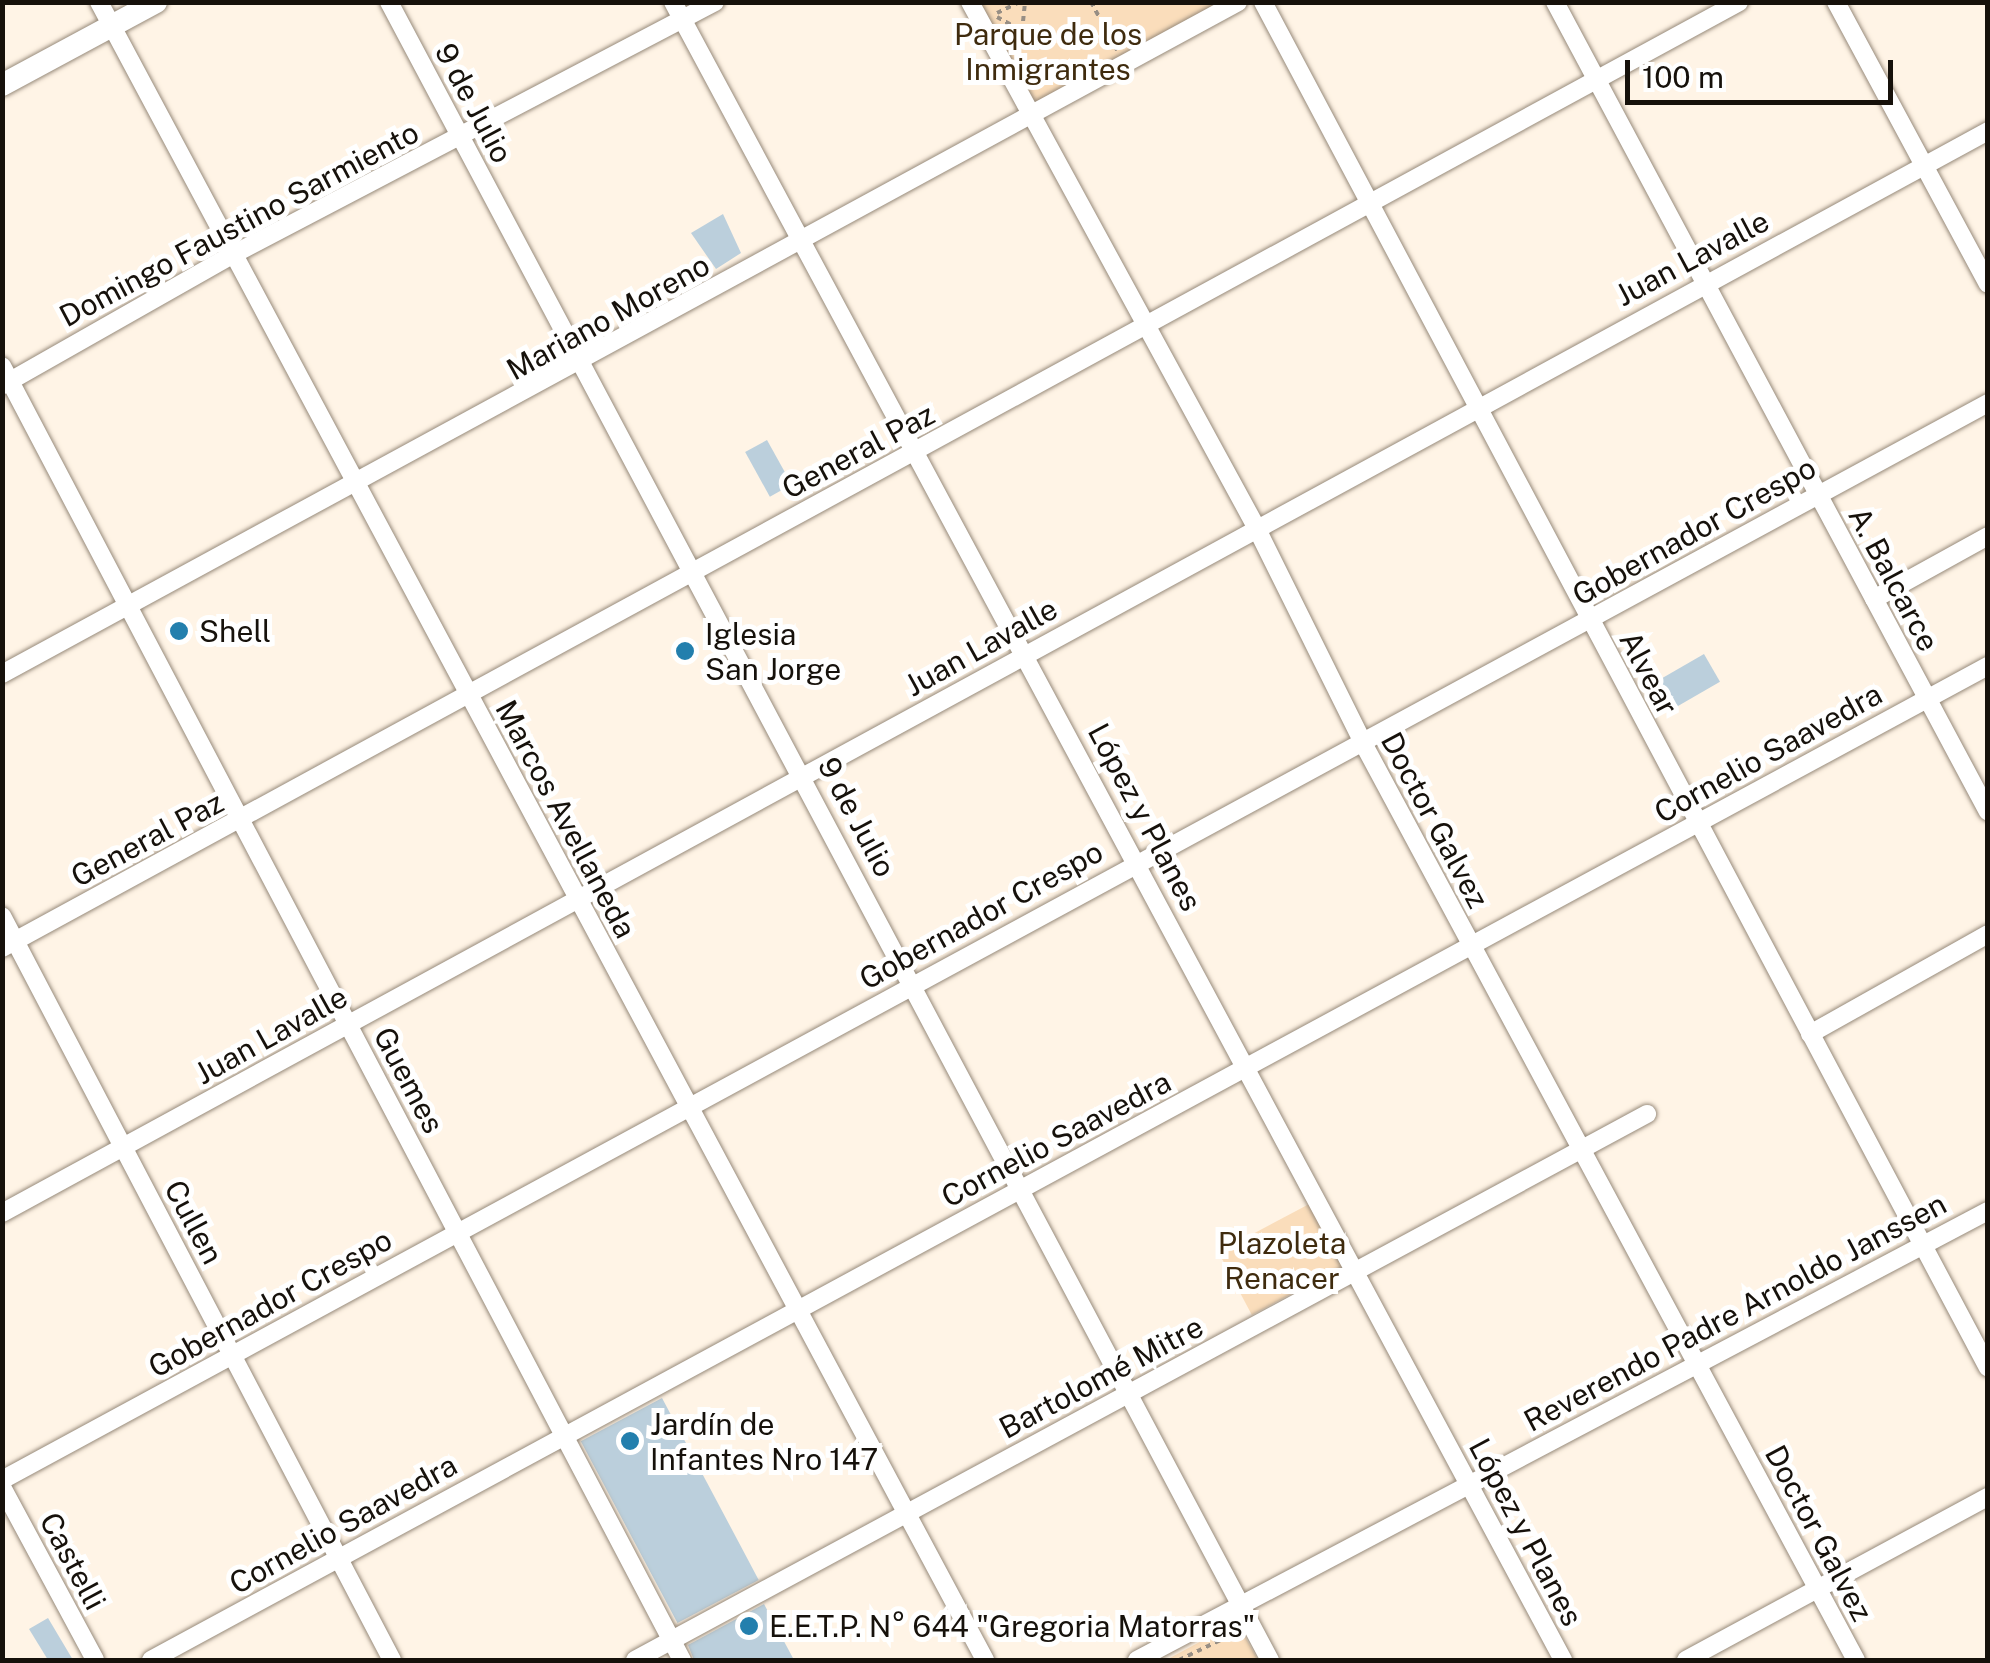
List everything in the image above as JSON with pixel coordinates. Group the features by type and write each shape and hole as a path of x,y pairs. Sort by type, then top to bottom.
{"main road":[{"path":"2,85 156,2"}],"street":[{"name":"Marcos Avellaneda","path":"99,2 359,480 469,696 985,1660"},
{"name":"9 de Julio","path":"389,2 581,365 695,569 1270,1660"},
{"name":"López y Planes","path":"673,2 917,450 1563,1660"},
{"name":"Domingo Faustino Sarmiento","path":"5,377 715,2"},
{"name":"Doctor Galvez","path":"970,2 1143,329 1256,525 1362,743 1856,1660"},
{"name":"Mariano Moreno","path":"2,674 359,480 581,365 1029,114 1238,2"},
{"name":"Alvear","path":"1263,2 1988,1368"},
{"name":"A. Balcarce","path":"1555,2 1988,812"},
{"name":"General Paz","path":"9,945 1739,2"},
{"path":"1836,2 1988,284"},
{"name":"Juan Lavalle","path":"2,1212 1476,405 1988,131"},
{"name":"Guemes","path":"5,377 242,819 682,1660"},
{"name":"Gobernador Crespo","path":"2,1480 1137,861 1988,403"},
{"path":"1874,599 1988,536"},
{"name":"Cornelio Saavedra","path":"151,1660 1988,666"},
{"name":"Cullen","path":"2,916 9,945 123,1147 392,1660"},
{"path":"1810,1034 1988,934"},
{"name":"Bartolomé Mitre","path":"635,1660 1647,1114"},
{"name":"Reverendo Padre Arnoldo Janssen","path":"1138,1660 1988,1210"},
{"name":"Castelli","path":"2,1488 94,1660"},
{"path":"1686,1660 1988,1498"}],"path":[{"path":"1022,2 1022,31 993,15 1022,2"},
{"path":"1091,2 1124,63"},
{"path":"1178,1660 1234,1631"}],"green space":[{"name":"Parque de los Inmigrantes","path":"970,3 1238,3 1029,114"},
{"name":"Plazoleta Renacer","path":"1313,1202 1346,1265 1252,1315 1219,1252"},
{"path":"1237,1622 1258,1660 1166,1660"}],"building":[{"path":"723,214 741,253 716,269 691,233"},
{"path":"767,440 792,485 770,497 745,452"},
{"path":"1704,654 1720,682 1671,710 1655,682"},
{"path":"662,1398 759,1580 677,1623 581,1441"},
{"name":"E.E.T.P. N° 644 \"Gregoria Matorras\"","path":"764,1604 794,1660 694,1660 688,1645"},
{"path":"48,1618 73,1660 48,1660 29,1629"}],"place":[{"name":"Shell","path":"179,631"},
{"name":"Iglesia San Jorge","path":"685,651"},
{"name":"Jardín de Infantes Nro 147","path":"630,1441"},
{"name":"E.E.T.P. N° 644 \"Gregoria Matorras\"","path":"749,1626"}]}
